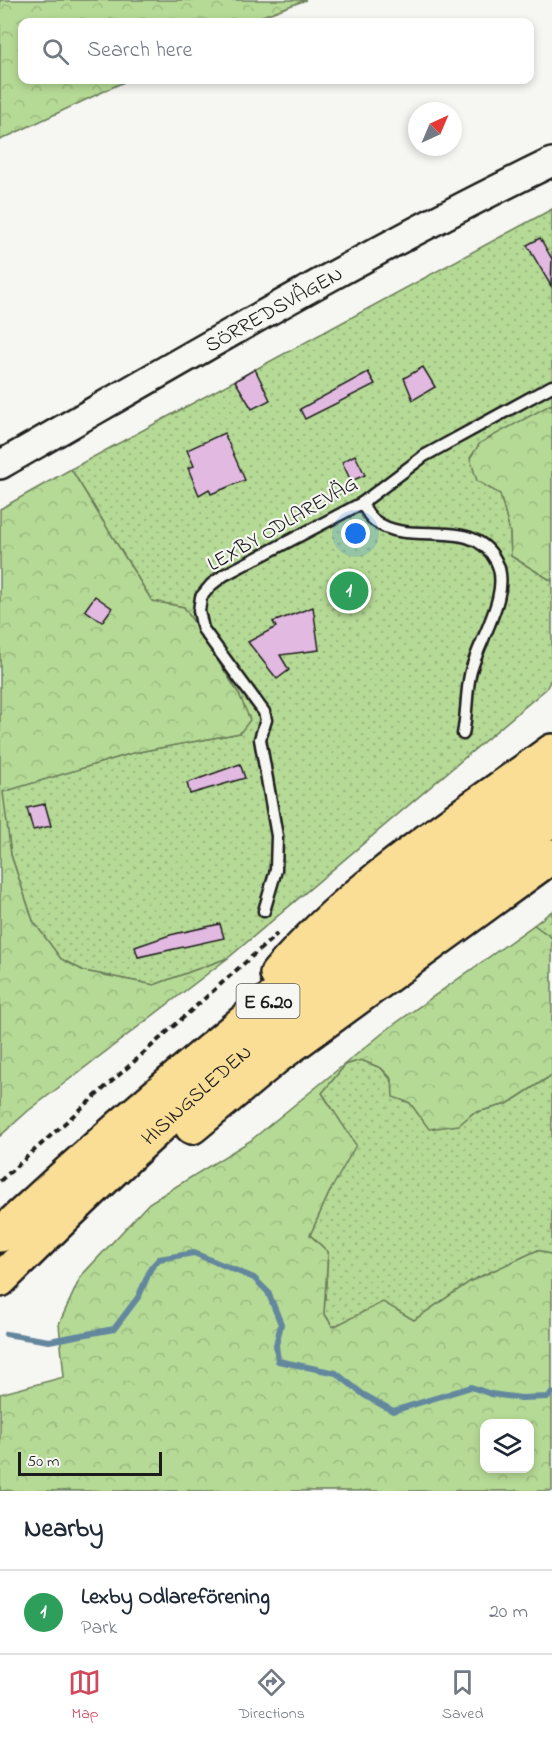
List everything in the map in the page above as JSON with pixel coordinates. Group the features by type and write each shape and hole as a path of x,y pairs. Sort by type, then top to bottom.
{"highway":[{"path":"213,1048 298,949 350,903 552,751"},
{"name":"HISINGSLEDEN","path":"0,1235 283,988 552,788"},
{"name":"HISINGSLEDEN","path":"0,1282 75,1206 231,1064 296,1010 552,819"},
{"path":"0,1282 275,1058 552,856"}],"street":[{"name":"SÖRREDSVÄGEN","path":"0,465 365,258 552,162"}],"lane":[{"name":"LEXBY ODLAREVÄG","path":"264,910 276,870 277,836 260,739 266,720 264,712 202,629 199,611 201,597 225,575 362,502 424,456 552,386"},
{"path":"362,502 374,521 385,526 398,530 458,534 468,537 486,547 497,563 501,585 470,676 463,734"}],"green space":[{"path":"0,0 306,0 257,18 18,18 18,84 119,84 0,140"},
{"path":"552,209 552,412 500,493 510,532 511,556 552,581 552,678 546,689 228,958 154,985 84,971 61,959 33,921 11,855 2,792 133,753 240,733 239,694 184,607 152,601 71,469"},
{"path":"552,404 552,581 511,556 510,532 500,494 477,481 470,458 480,443"},
{"path":"71,469 152,601 184,607 239,694 250,720 240,733 133,753 3,792 11,855 33,921 61,959 84,971 154,985 228,958 28,1111 0,1136 0,509"},
{"path":"552,911 552,938 534,925"},
{"path":"534,925 552,938 552,1075 507,1104 473,1113 459,1125 429,1129 410,1103 393,1097 392,1079 381,1068 361,1060 345,1065 322,1093 356,1145 329,1193 310,1235 328,1252 324,1313 333,1327 383,1302 414,1320 471,1281 538,1250 552,1255 552,1491 0,1491 0,1394 64,1377 59,1324 81,1276 149,1203 250,1141 389,1028"},
{"path":"361,1060 381,1068 410,1103 458,1125 473,1113 507,1104 552,1075 552,1255 538,1250 471,1281 414,1320 358,1316 333,1327 324,1313 328,1252 310,1235 329,1193 334,1111 322,1093 345,1065"}],"building":[{"path":"540,238 552,259 551,286 527,245"},
{"path":"423,367 435,387 413,400 404,378"},
{"path":"255,369 270,400 252,409 235,381"},
{"path":"368,372 375,384 305,419 300,409"},
{"path":"224,433 245,480 211,494 209,489 199,495 188,468 194,466 187,450"},
{"path":"355,455 365,475 351,481 342,462"},
{"path":"95,596 112,608 102,622 85,610"},
{"path":"313,607 319,650 280,655 289,670 277,679 248,642 276,627 273,622"},
{"path":"240,764 245,778 190,794 187,783"},
{"path":"45,804 51,826 33,830 27,808"},
{"path":"220,924 224,938 138,957 135,947 170,935"}],"waterway":[{"path":"6,1334 49,1341 114,1329 139,1296 151,1268 159,1259 194,1253 254,1278 268,1292 281,1324 276,1345 278,1361 336,1373 364,1395 393,1411 471,1387 491,1394 521,1398 548,1397 552,1393"}],"place":[{"name":"Lexby Odlareförening","path":"349,591"}]}
